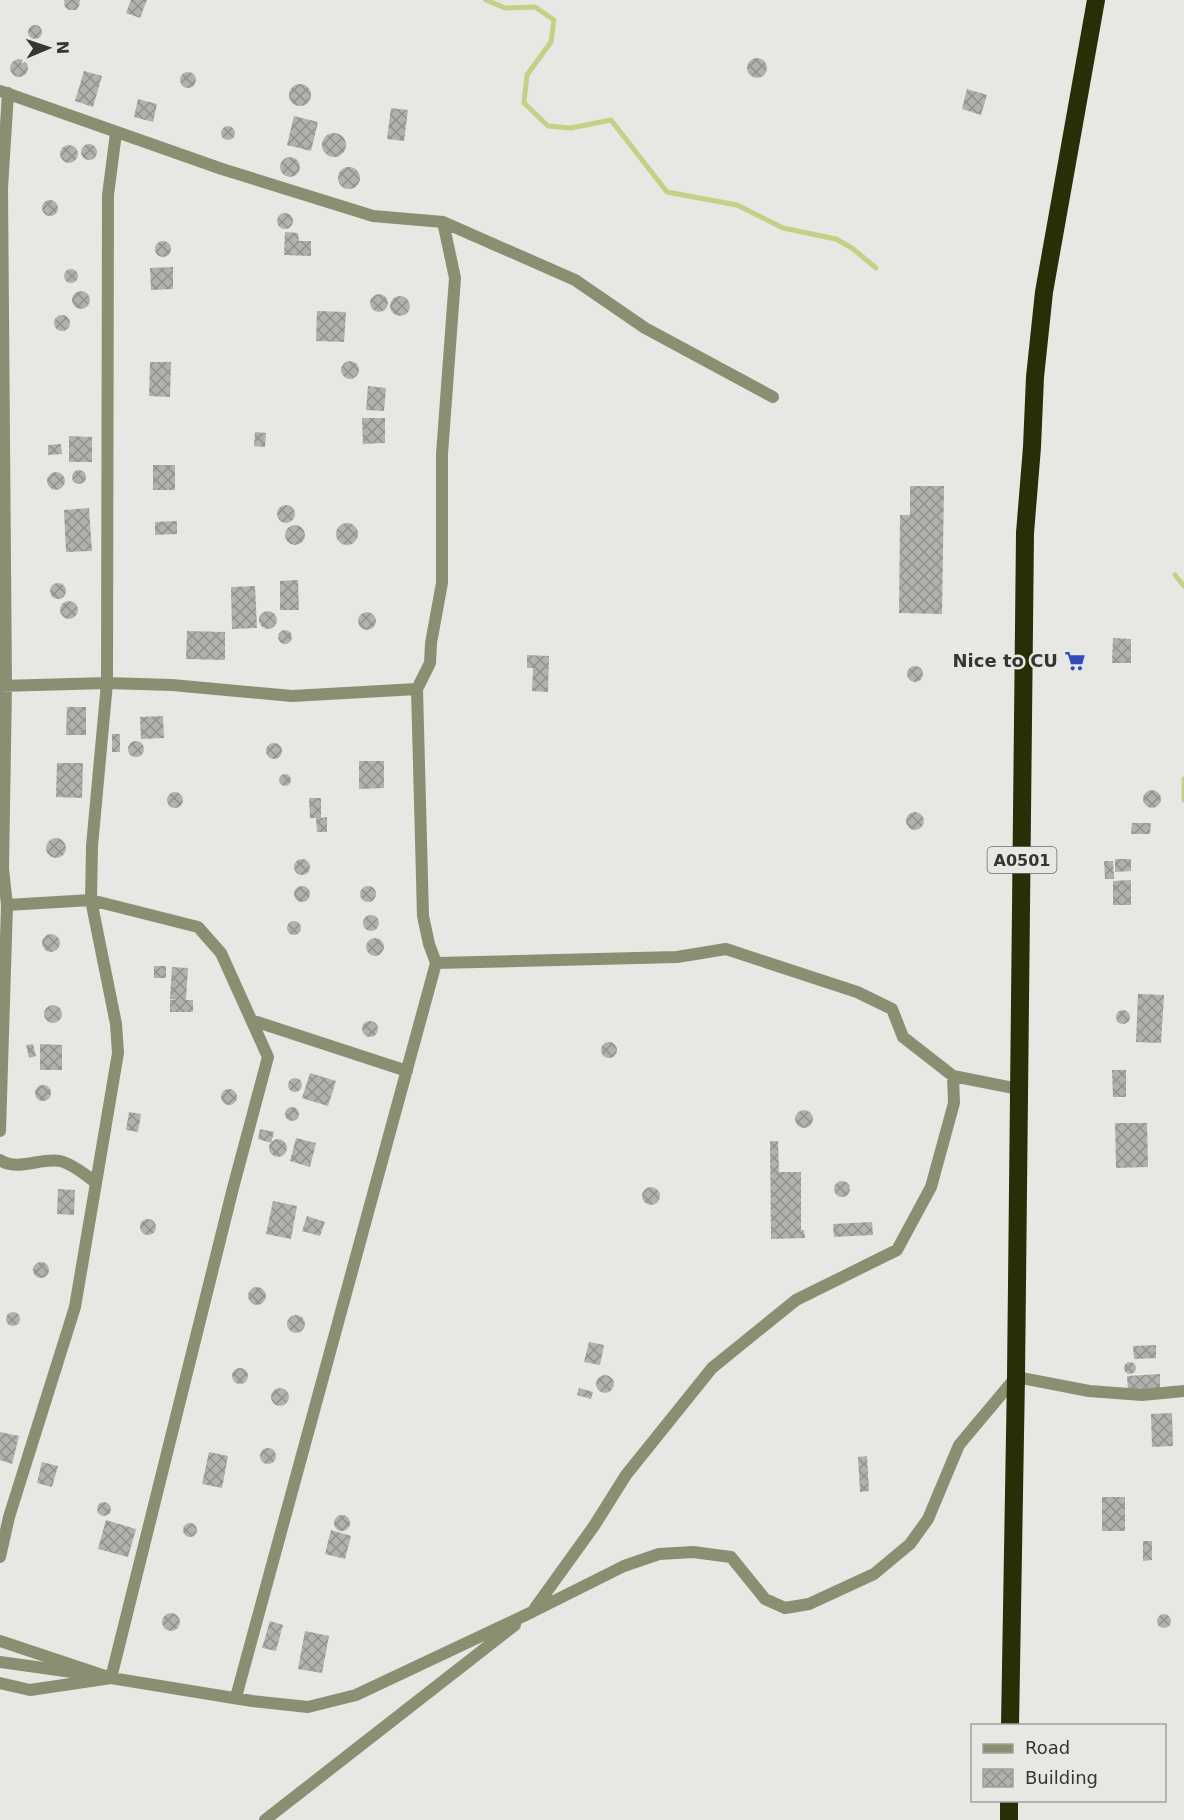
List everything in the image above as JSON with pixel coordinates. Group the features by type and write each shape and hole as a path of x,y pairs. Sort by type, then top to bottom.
{"highway":[{"name":"A0501","path":"1010,1724 1025,533 1035,377 1044,292 1096,0"},
{"path":"1009,1802 1009,1820"}],"street":[{"path":"0,1131 7,905 3,869 2,188 4,92 222,169 373,216 443,222 575,280 645,328 773,397"},
{"path":"0,1557 9,1517 75,1306 118,1053 117,1024 91,900 92,846 107,683 108,195 116,133"},
{"path":"236,1697 436,963 423,916 417,690 430,663 431,643 442,583 442,454 455,278 443,222"},
{"path":"3,686 107,683 172,685 292,696 417,690"},
{"path":"7,905 91,900 198,927 221,953 268,1057 233,1188 111,1678"},
{"path":"436,963 677,957 726,949 857,992 892,1009 903,1038 953,1076 1019,1089"},
{"path":"251,1020 407,1071"},
{"path":"265,1820 532,1612 594,1526 626,1475 712,1368 795,1300 897,1250 931,1187 954,1103 953,1076"},
{"path":"0,1160 4,1163 29,1165 60,1161 88,1175 96,1183"},
{"path":"0,1641 111,1678 252,1701 308,1707 356,1695 624,1566 659,1554 693,1552 731,1557 765,1599 785,1608 809,1604 873,1574 910,1544 928,1519 959,1445 1016,1377 1110,1393 1142,1395 1184,1391"},
{"path":"0,1662 252,1701"},
{"path":"0,1683 30,1690 111,1678"}],"building":[{"path":"64,0 80,0 79,6 76,10 69,10 65,7"},
{"path":"131,0 147,0 140,18 126,13"},
{"path":"32,25 38,25 42,32 38,39 32,39 28,35 28,29"},
{"path":"753,58 761,58 767,64 767,72 761,78 753,78 747,72 747,64"},
{"path":"15,59 23,59 28,64 26,75 15,77 10,72 10,64"},
{"path":"84,71 102,76 93,107 75,101"},
{"path":"188,72 196,80 188,88 180,80"},
{"path":"300,84 308,87 311,95 308,103 300,106 292,103 289,95 292,87"},
{"path":"967,89 987,95 981,115 962,109"},
{"path":"138,99 157,104 153,122 134,117"},
{"path":"391,108 408,110 404,141 387,139"},
{"path":"294,116 318,122 311,151 287,145"},
{"path":"225,126 231,126 235,133 231,140 225,140 221,136 221,130"},
{"path":"334,133 343,136 346,145 343,154 334,157 325,154 322,145 325,136"},
{"path":"86,144 92,144 97,152 95,158 86,160 81,155 81,149"},
{"path":"69,145 75,148 78,154 75,160 69,163 63,160 60,154 63,148"},
{"path":"290,157 297,160 300,167 297,174 290,177 283,174 280,167 283,160"},
{"path":"349,167 357,170 360,178 357,186 349,189 341,186 338,178 341,170"},
{"path":"47,200 53,200 58,208 56,214 47,216 42,211 42,205"},
{"path":"282,213 288,213 293,221 291,227 282,229 277,224 277,218"},
{"path":"285,232 298,233 299,241 311,241 311,256 284,255"},
{"path":"163,241 169,243 171,249 169,255 163,257 157,255 155,249 157,243"},
{"path":"173,267 173,289 151,290 150,268"},
{"path":"68,269 74,269 78,276 74,283 68,283 64,279 64,273"},
{"path":"81,291 87,294 90,300 87,306 81,309 75,306 72,300 75,294"},
{"path":"375,294 383,294 388,299 386,310 375,312 370,307 370,299"},
{"path":"400,296 407,299 410,306 407,313 400,316 393,313 390,306 393,299"},
{"path":"317,311 346,312 344,342 316,341"},
{"path":"62,315 68,317 70,323 68,329 62,331 56,329 54,323 56,317"},
{"path":"350,361 356,364 359,370 356,376 350,379 344,376 341,370 344,364"},
{"path":"150,362 171,362 170,397 149,396"},
{"path":"368,386 386,388 384,411 366,410"},
{"path":"362,418 385,418 385,443 363,444"},
{"path":"255,432 266,433 265,447 254,446"},
{"path":"69,436 92,437 92,462 69,462"},
{"path":"61,444 62,454 48,455 48,445"},
{"path":"153,465 175,465 175,490 153,490"},
{"path":"76,470 82,470 86,477 82,484 76,484 72,480 72,474"},
{"path":"56,472 62,475 65,481 62,487 56,490 50,487 47,481 50,475"},
{"path":"910,486 944,486 942,614 899,613 900,515 910,515"},
{"path":"286,505 292,508 295,514 292,520 286,523 280,520 277,514 280,508"},
{"path":"89,508 92,551 66,552 64,510"},
{"path":"177,521 177,534 155,535 155,522"},
{"path":"347,523 355,526 358,534 355,542 347,545 339,542 336,534 339,526"},
{"path":"295,525 302,528 305,535 302,542 295,545 288,542 285,535 288,528"},
{"path":"298,580 299,610 280,610 280,581"},
{"path":"58,583 66,591 58,599 50,591"},
{"path":"255,586 257,628 232,629 231,587"},
{"path":"65,601 73,601 78,606 76,617 65,619 60,614 60,606"},
{"path":"268,611 274,614 277,620 274,626 268,629 262,626 259,620 262,614"},
{"path":"367,612 373,615 376,621 373,627 367,630 361,627 358,621 361,615"},
{"path":"285,630 290,632 292,637 290,642 285,644 280,642 278,637 280,632"},
{"path":"187,631 225,632 225,660 186,659"},
{"path":"1113,638 1131,639 1131,663 1112,663"},
{"path":"527,655 549,656 548,692 532,691 533,668 527,668"},
{"path":"915,666 923,674 915,682 907,674"},
{"path":"67,707 86,707 86,735 66,735"},
{"path":"163,716 164,738 141,739 140,717"},
{"path":"112,734 120,734 120,752 112,752"},
{"path":"136,741 142,743 144,749 142,755 136,757 130,755 128,749 130,743"},
{"path":"274,743 282,751 274,759 266,751"},
{"path":"359,761 384,761 384,788 359,789"},
{"path":"57,763 83,763 82,798 56,797"},
{"path":"287,774 291,780 287,786 283,786 279,778"},
{"path":"1152,790 1158,793 1161,799 1158,805 1152,808 1146,805 1143,799 1146,793"},
{"path":"172,792 178,792 183,800 181,806 172,808 167,803 167,797"},
{"path":"309,798 321,798 321,818 327,817 327,832 317,832 316,818 310,818"},
{"path":"915,812 921,815 924,821 921,827 915,830 909,827 906,821 909,815"},
{"path":"1132,823 1151,823 1150,834 1131,834"},
{"path":"56,838 63,841 66,848 63,855 56,858 49,855 46,848 49,841"},
{"path":"299,859 305,859 310,867 308,873 299,875 294,870 294,864"},
{"path":"1115,859 1131,859 1131,871 1115,872"},
{"path":"1104,861 1113,861 1114,879 1105,879"},
{"path":"1131,880 1131,905 1113,905 1113,881"},
{"path":"299,886 305,886 310,894 308,900 299,902 294,897 294,891"},
{"path":"365,886 371,886 376,894 374,900 365,902 360,897 360,891"},
{"path":"371,915 379,923 371,931 363,923"},
{"path":"291,921 297,921 301,928 297,935 291,935 287,931 287,925"},
{"path":"51,934 57,937 60,943 57,949 51,952 45,949 42,943 45,937"},
{"path":"371,938 379,938 384,943 382,954 371,956 366,951 366,943"},
{"path":"154,966 166,966 166,978 154,978"},
{"path":"172,967 188,968 186,1000 193,1000 193,1012 170,1012 170,1000 178,1000 170,999"},
{"path":"1138,994 1164,995 1161,1043 1136,1042"},
{"path":"53,1005 59,1008 62,1014 59,1020 53,1023 47,1020 44,1014 47,1008"},
{"path":"1120,1010 1126,1010 1130,1017 1126,1024 1120,1024 1116,1020 1116,1014"},
{"path":"370,1021 376,1023 378,1029 376,1035 370,1037 364,1035 362,1029 364,1023"},
{"path":"606,1042 612,1042 617,1050 615,1056 606,1058 601,1053 601,1047"},
{"path":"33,1044 36,1056 29,1058 26,1045"},
{"path":"40,1044 62,1045 62,1070 40,1070"},
{"path":"1112,1070 1126,1070 1126,1097 1113,1097"},
{"path":"310,1073 336,1081 328,1106 302,1098"},
{"path":"292,1078 298,1078 302,1085 298,1092 292,1092 288,1088 288,1082"},
{"path":"43,1085 51,1093 43,1101 35,1093"},
{"path":"226,1089 232,1089 237,1097 235,1103 226,1105 221,1100 221,1094"},
{"path":"289,1107 295,1107 299,1114 295,1121 289,1121 285,1117 285,1111"},
{"path":"804,1110 810,1113 813,1119 810,1125 804,1128 798,1125 795,1119 798,1113"},
{"path":"129,1112 141,1114 138,1132 126,1130"},
{"path":"1115,1123 1147,1123 1148,1167 1116,1168"},
{"path":"260,1129 274,1132 271,1143 258,1139"},
{"path":"296,1138 316,1143 310,1167 290,1161"},
{"path":"278,1139 284,1142 287,1148 284,1154 278,1157 272,1154 269,1148 272,1142"},
{"path":"770,1141 778,1141 779,1172 801,1172 801,1230 804,1230 805,1238 771,1239"},
{"path":"839,1181 845,1181 850,1189 848,1195 839,1197 834,1192 834,1186"},
{"path":"651,1187 657,1190 660,1196 657,1202 651,1205 645,1202 642,1196 645,1190"},
{"path":"58,1189 75,1190 74,1215 57,1214"},
{"path":"273,1201 297,1206 291,1239 266,1234"},
{"path":"307,1216 325,1222 320,1236 302,1231"},
{"path":"148,1219 154,1221 156,1227 154,1233 148,1235 142,1233 140,1227 142,1221"},
{"path":"872,1222 873,1235 834,1237 833,1224"},
{"path":"41,1262 49,1270 41,1278 33,1270"},
{"path":"257,1287 265,1292 266,1296 261,1304 257,1305 249,1300 248,1296 253,1288"},
{"path":"13,1312 18,1314 20,1319 18,1324 13,1326 8,1324 6,1319 8,1314"},
{"path":"296,1315 302,1318 305,1324 302,1330 296,1333 290,1330 287,1324 290,1318"},
{"path":"589,1342 604,1345 600,1365 584,1362"},
{"path":"1156,1345 1156,1358 1134,1359 1133,1346"},
{"path":"1132,1362 1135,1363 1135,1373 1128,1374 1125,1373 1124,1366 1125,1363"},
{"path":"237,1368 243,1368 248,1376 246,1382 237,1384 232,1379 232,1373"},
{"path":"1160,1374 1160,1388 1128,1390 1127,1376"},
{"path":"601,1375 609,1375 614,1380 612,1391 601,1393 596,1388 596,1380"},
{"path":"280,1388 286,1391 289,1397 286,1403 280,1406 274,1403 271,1397 274,1391"},
{"path":"579,1388 593,1392 591,1399 577,1395"},
{"path":"1172,1413 1173,1446 1152,1447 1151,1414"},
{"path":"0,1432 19,1436 12,1464 0,1460"},
{"path":"268,1448 274,1450 276,1456 274,1462 268,1464 262,1462 260,1456 262,1450"},
{"path":"209,1452 228,1456 222,1488 202,1484"},
{"path":"867,1456 869,1491 860,1492 858,1457"},
{"path":"42,1462 58,1466 52,1487 37,1483"},
{"path":"1102,1497 1125,1497 1125,1531 1102,1531"},
{"path":"101,1502 107,1502 111,1509 107,1516 101,1516 97,1512 97,1506"},
{"path":"339,1515 345,1515 350,1523 348,1529 339,1531 334,1526 334,1520"},
{"path":"106,1520 136,1529 128,1557 98,1549"},
{"path":"190,1523 195,1525 197,1530 195,1535 190,1537 185,1535 183,1530 185,1525"},
{"path":"331,1530 351,1536 345,1559 325,1554"},
{"path":"1143,1541 1152,1541 1152,1560 1143,1561"},
{"path":"171,1613 177,1616 180,1622 177,1628 171,1631 165,1628 162,1622 165,1616"},
{"path":"1164,1614 1169,1616 1171,1621 1169,1626 1164,1628 1159,1626 1157,1621 1159,1616"},
{"path":"270,1621 283,1625 276,1651 262,1648"},
{"path":"305,1631 329,1636 322,1673 298,1669"}],"waterway":[{"path":"486,0 505,8 535,7 554,20 551,42 527,75 524,103 548,126 571,128 611,120 667,192 737,205 783,228 836,239 852,248 876,268"},
{"path":"1175,575 1184,586"},
{"path":"1184,779 1184,800"}],"place":[{"name":"Nice to CU","path":"1075,661"}]}
